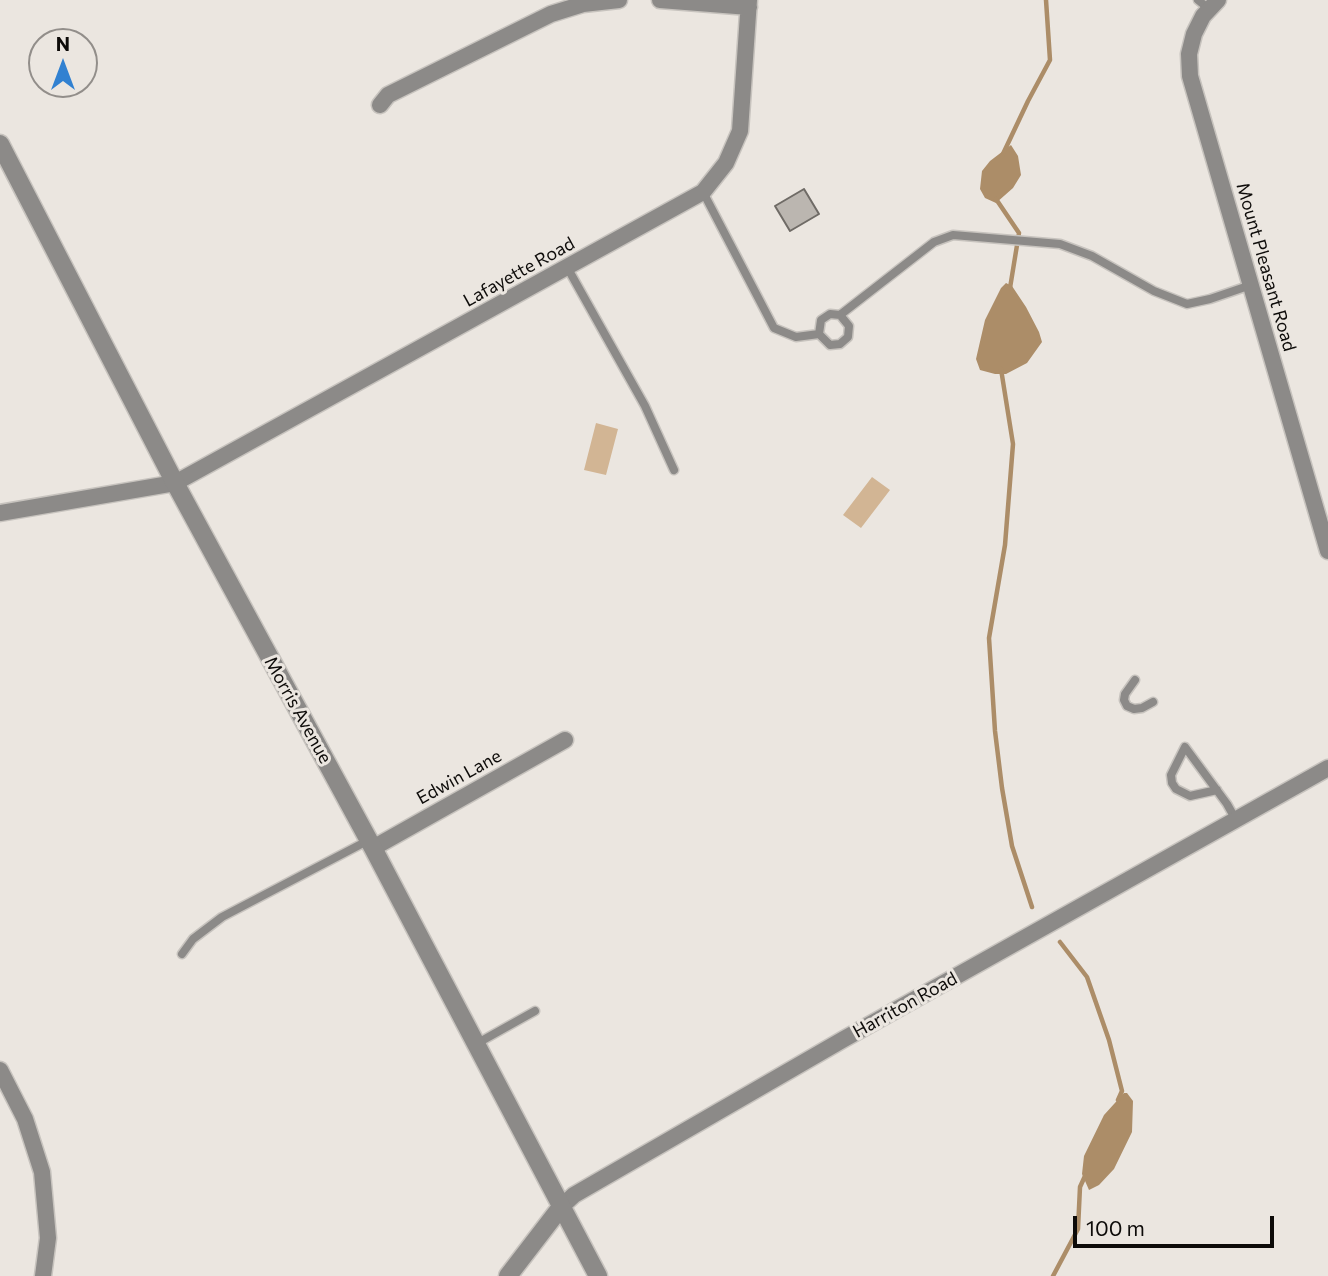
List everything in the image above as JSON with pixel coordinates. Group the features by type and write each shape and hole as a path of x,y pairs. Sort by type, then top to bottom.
{"street":[{"path":"380,105 388,96 551,14 583,4 619,0"},
{"path":"660,0 749,4"},
{"name":"Mount Pleasant Road","path":"1208,3 1194,34 1189,54 1190,76 1328,551"},
{"name":"Lafayette Road","path":"0,513 175,483 703,192 726,163 740,131 749,4"},
{"name":"Morris Avenue","path":"0,144 175,483 371,844 598,1276"},
{"name":"Edwin Lane","path":"371,844 565,740"},
{"name":"Harriton Road","path":"508,1276 561,1206 574,1195 832,1046 1328,768"},
{"path":"0,1070 25,1119 43,1172 48,1238 43,1276"}],"lane":[{"path":"703,192 774,328 796,337 819,334"},
{"path":"819,334 821,320 830,314 840,315 934,242 953,235 1060,244 1092,256 1154,291 1187,304 1251,285"},
{"path":"567,267 645,406 674,470"},
{"path":"819,334 830,345 845,341 849,326 840,315"},
{"path":"1135,680 1125,694 1127,706 1142,708 1153,702"},
{"path":"1217,790 1191,796 1176,789 1171,775 1185,747 1217,790 1236,820"},
{"path":"182,954 193,939 222,917 371,844"},
{"path":"476,1044 535,1011"}],"shaded area":[{"path":"1011,145 1018,156 1021,175 1013,188 996,203 985,198 980,189 982,171 990,161"},
{"path":"1006,283 1012,286 1026,307 1042,342 1027,363 1006,374 995,374 980,370 976,359 985,320"},
{"path":"596,423 618,429 606,475 584,470"},
{"path":"872,477 890,490 861,528 843,515"},
{"path":"1124,1093 1133,1101 1132,1132 1114,1169 1099,1185 1089,1190 1082,1174 1084,1156 1104,1115"}],"building":[{"path":"804,189 819,214 790,231 775,206"}],"waterway":[{"path":"1002,156 1050,60 1046,0"},
{"path":"996,199 1019,233 1010,288"},
{"path":"1001,369 1013,444 1005,545 989,638 1002,788 1012,846 1032,907"},
{"path":"1060,942 1087,977 1109,1040 1122,1091 1118,1100"},
{"path":"1053,1276 1078,1229 1080,1187 1085,1176"}]}
